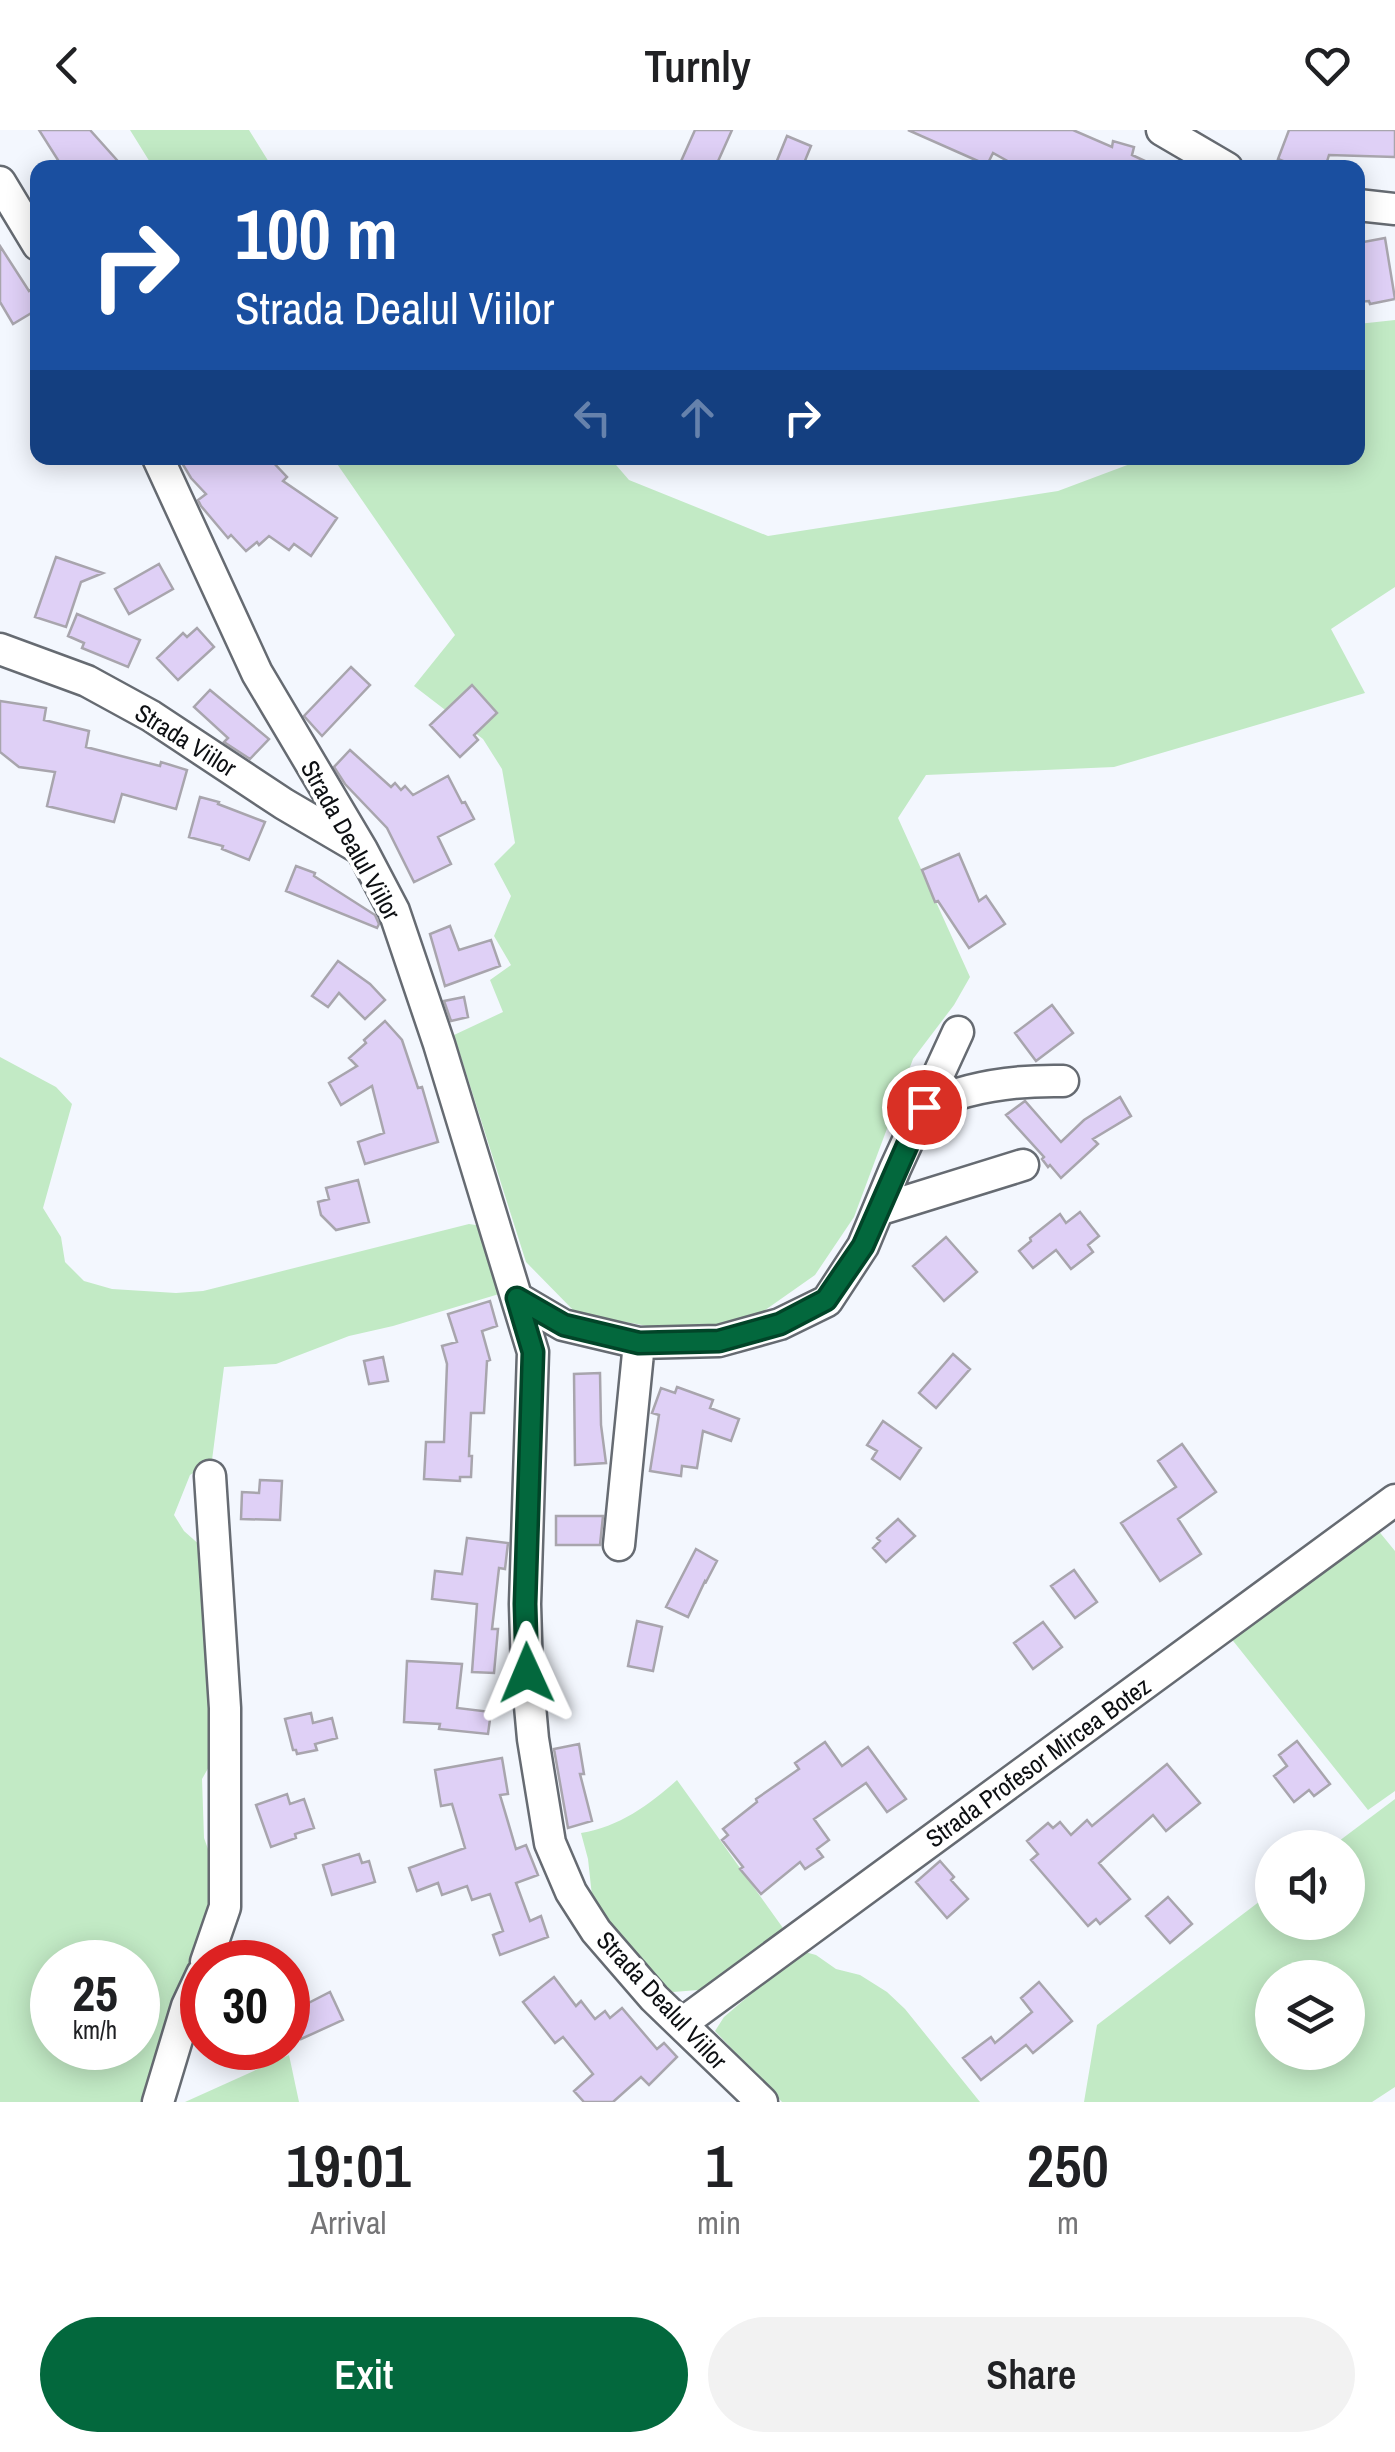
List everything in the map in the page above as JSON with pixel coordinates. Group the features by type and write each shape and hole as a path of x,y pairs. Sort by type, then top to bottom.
{"street":[{"path":"1162,130 1214,160"},
{"path":"3,190 30,232"},
{"path":"1365,206 1395,209"},
{"name":"Strada Dealul Viilor","path":"161,465 257,673 394,911 533,1352 525,1604 527,1673 533,1740 550,1843 571,1892 596,1931 654,1998 762,2102"},
{"name":"Strada Viilor","path":"0,648 87,681 151,716 362,850"},
{"path":"517,1298 564,1325 639,1343 719,1341 780,1324 826,1300 863,1246 958,1032"},
{"path":"924,1107 949,1095 986,1086 1063,1081"},
{"path":"878,1210 1024,1165"},
{"path":"618,1545 639,1343"},
{"path":"210,1476 226,1708 225,1907 214,1940"},
{"name":"Strada Profesor Mircea Botez","path":"681,2024 1395,1500"},
{"path":"158,2102 180,2029"}],"green space":[{"path":"130,130 249,130 268,160 149,160"},
{"path":"1395,320 1395,587 1331,629 1365,693 1114,767 926,775 898,818 970,977 913,1059 854,1217 815,1275 761,1313 706,1330 653,1327 576,1313 526,1262 454,1035 503,1012 490,980 511,965 494,936 511,896 494,864 515,843 502,769 483,739 414,686 455,635 338,465 616,465 629,480 768,536 1058,491 1127,465 1365,465 1365,323"},
{"path":"0,1057 56,1087 72,1104 43,1208 61,1237 65,1262 84,1281 112,1289 203,1291 469,1224 482,1226 499,1294 349,1336 276,1364 224,1367 212,1460 190,1475 174,1515 184,1531 211,1555 219,1749 202,1779 204,1838 220,1897 206,1940 180,1940 180,2019 153,2102 0,2102"},
{"path":"1377,1529 1395,1551 1395,1791 1368,1810 1230,1637"},
{"path":"677,1780 788,1935 711,1989 673,1992 660,1983 604,1921 592,1896 581,1833 633,1814"},
{"path":"1395,1799 1395,2087 1372,2102 1084,2102 1097,2025 1255,1905 1255,1940 1365,1940 1365,1830 1354,1830"},
{"path":"801,1951 816,1955 836,1969 860,1975 887,1992 980,2102 782,2102 715,2031 724,2017"},
{"path":"256,2070 292,2070 299,2102 185,2102"}],"building":[{"path":"39,130 90,130 117,160 58,160"},
{"path":"695,130 732,130 719,160 682,160"},
{"path":"908,130 1073,130 1112,147 1113,141 1134,147 1132,155 1143,160 1006,160 993,153 990,160 976,160"},
{"path":"1289,130 1395,130 1395,157 1329,155 1327,160 1278,159"},
{"path":"787,136 811,146 805,160 777,160"},
{"path":"1385,238 1395,299 1370,304 1365,301 1365,242"},
{"path":"0,246 30,290 30,314 13,324 0,302"},
{"path":"183,465 276,465 287,477 283,481 337,518 311,556 294,544 289,550 269,536 246,551 231,535 228,538 201,506 198,500 206,494"},
{"path":"56,557 103,573 81,582 66,627 35,617"},
{"path":"159,564 173,589 129,614 115,589"},
{"path":"77,614 140,640 128,667 82,648 84,643 68,636"},
{"path":"197,628 214,647 178,680 157,658 183,633 187,637"},
{"path":"351,667 370,685 322,736 304,716"},
{"path":"472,685 497,713 474,735 478,740 460,757 430,725"},
{"path":"210,690 269,739 250,759 224,742 228,738 194,707"},
{"path":"0,701 46,708 44,720 89,731 86,747 187,770 176,809 122,794 114,822 47,806 55,772 19,767 0,752"},
{"path":"350,750 391,787 395,783 401,790 405,786 413,795 448,776 474,819 438,837 451,864 414,882 387,828 334,767"},
{"path":"200,797 265,822 249,860 222,849 223,846 189,837"},
{"path":"959,854 979,901 986,896 1005,924 969,948 938,901 935,902 922,870"},
{"path":"296,866 315,873 314,876 375,915 377,928 286,891"},
{"path":"450,926 459,950 491,940 500,966 445,986 430,934"},
{"path":"338,961 385,1000 365,1019 339,993 328,1007 312,996"},
{"path":"464,997 468,1017 451,1021 444,1001"},
{"path":"1052,1005 1073,1033 1036,1061 1015,1033"},
{"path":"385,1021 402,1040 418,1088 422,1087 438,1142 365,1164 358,1142 384,1133 372,1086 341,1105 329,1083 357,1066 349,1058"},
{"path":"1120,1097 1131,1116 1093,1139 1098,1144 1061,1178 1006,1115 1025,1101 1061,1142 1084,1120"},
{"path":"358,1180 369,1222 336,1230 321,1215 318,1202 329,1199 326,1188"},
{"path":"1080,1212 1099,1236 1088,1245 1093,1252 1071,1269 1056,1250 1033,1268 1019,1251 1060,1214 1066,1223"},
{"path":"946,1237 977,1272 944,1301 913,1266"},
{"path":"490,1301 497,1326 482,1331 490,1360 484,1413 471,1413 471,1477 460,1477 460,1481 424,1479 426,1442 444,1442 447,1364 442,1346 457,1342 448,1314"},
{"path":"953,1354 970,1369 936,1408 919,1393"},
{"path":"383,1357 388,1381 369,1384 364,1361"},
{"path":"600,1373 606,1463 575,1465 574,1374"},
{"path":"677,1387 713,1400 710,1408 739,1419 731,1441 703,1431 697,1468 682,1466 681,1476 650,1471 659,1415 652,1413 661,1388 675,1393"},
{"path":"883,1421 921,1448 900,1479 872,1459 877,1451 867,1445"},
{"path":"1182,1444 1216,1492 1178,1519 1201,1554 1160,1581 1121,1523 1176,1487 1158,1461"},
{"path":"260,1480 282,1481 280,1520 241,1519 242,1492 259,1493"},
{"path":"556,1516 603,1516 600,1545 556,1545"},
{"path":"898,1519 915,1536 886,1562 873,1548 880,1541 877,1538"},
{"path":"467,1538 508,1543 505,1569 499,1568 492,1629 498,1629 494,1673 472,1672 477,1604 432,1599 435,1571 462,1574"},
{"path":"696,1549 717,1561 688,1617 666,1607"},
{"path":"1074,1570 1097,1602 1075,1618 1051,1586"},
{"path":"637,1621 662,1627 653,1671 628,1666"},
{"path":"1043,1622 1062,1647 1033,1669 1014,1643"},
{"path":"407,1661 462,1664 457,1708 491,1712 488,1734 439,1729 440,1724 404,1722"},
{"path":"311,1713 313,1723 332,1718 337,1738 315,1744 317,1750 297,1754 285,1719"},
{"path":"1297,1741 1330,1784 1314,1796 1309,1790 1294,1802 1274,1776 1287,1766 1279,1755"},
{"path":"825,1742 842,1766 868,1747 906,1799 887,1812 866,1783 814,1819 829,1840 817,1849 823,1857 805,1869 800,1862 761,1894 722,1840 728,1835 723,1829 756,1799 799,1769 795,1763"},
{"path":"579,1744 584,1774 580,1774 592,1821 568,1828 554,1749"},
{"path":"502,1758 508,1794 500,1795 516,1849 526,1845 538,1875 516,1883 530,1921 541,1916 548,1937 500,1955 493,1935 503,1931 490,1894 472,1900 467,1886 442,1895 438,1883 417,1891 409,1868 465,1848 452,1804 441,1806 435,1770"},
{"path":"1167,1764 1200,1803 1166,1831 1153,1815 1099,1863 1130,1899 1100,1924 1096,1919 1088,1926 1031,1860 1038,1854 1027,1841 1048,1823 1053,1828 1060,1822 1071,1835 1087,1820 1092,1826"},
{"path":"287,1794 290,1804 304,1799 314,1828 271,1847 256,1805"},
{"path":"359,1854 362,1863 369,1861 375,1882 332,1895 323,1865"},
{"path":"940,1861 968,1899 947,1918 916,1882"},
{"path":"1168,1897 1192,1924 1170,1943 1146,1916"},
{"path":"554,1977 576,2006 581,2001 595,2019 605,2011 610,2018 622,2008 657,2049 664,2043 677,2057 649,2085 641,2077 613,2102 584,2102 574,2091 593,2074 563,2037 555,2043 523,2002"},
{"path":"1039,1982 1072,2021 1033,2053 1026,2045 981,2080 963,2058 991,2037 995,2043 1032,2012 1021,1998"},
{"path":"330,1992 343,2020 310,2035 310,2002"}],"route":[{"path":"527,1673 525,1604 533,1352 517,1298 564,1325 639,1343 719,1341 780,1324 826,1300 863,1246 924,1107"}]}
